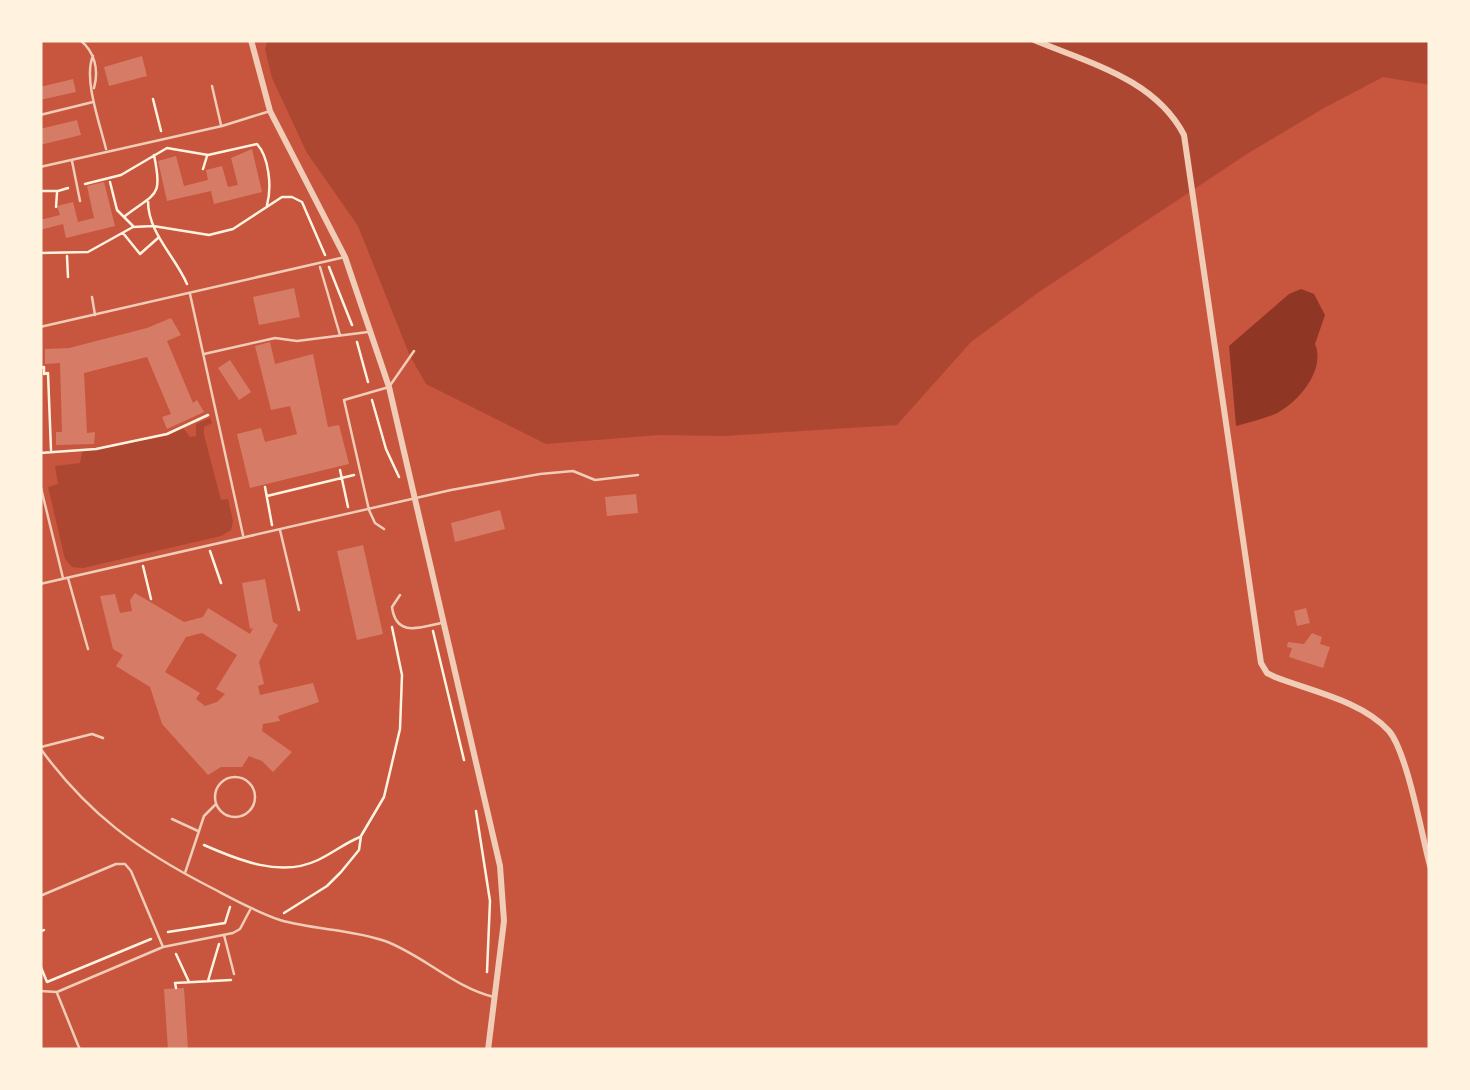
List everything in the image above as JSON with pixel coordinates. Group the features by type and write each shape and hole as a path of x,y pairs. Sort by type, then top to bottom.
{"street":[{"path":"251,40 270,111 345,258 389,386 500,866 504,922 488,1050"},
{"path":"1034,40 1139,85 1164,105 1184,135 1261,664 1275,677 1368,715 1389,732 1399,750 1430,866"}],"lane":[{"path":"80,40 93,56 98,75 93,89"},
{"path":"93,56 88,67 106,150"},
{"path":"212,86 222,126"},
{"path":"40,115 94,102"},
{"path":"40,167 222,126 270,111"},
{"path":"71,159 80,201"},
{"path":"40,327 345,258"},
{"path":"320,265 340,336"},
{"path":"190,294 243,537"},
{"path":"92,298 96,316"},
{"path":"203,355 275,338 297,342 372,330"},
{"path":"384,529 375,523 369,510 344,400 389,386 414,352"},
{"path":"40,584 540,474 573,472 594,480 638,475"},
{"path":"40,484 88,650"},
{"path":"280,529 299,610"},
{"path":"400,594 392,606 395,621 401,627 414,630 442,622"},
{"path":"103,738 92,734 40,748 66,784 138,848 276,919 382,940 496,998"},
{"path":"185,874 204,816 216,804 216,791 224,780 237,777 253,788 255,801 244,816 224,815 216,804"},
{"path":"172,818 200,832"},
{"path":"40,896 116,864 125,864 163,946"},
{"path":"40,992 56,992 163,946 240,929 251,908"},
{"path":"224,934 234,974"},
{"path":"56,992 80,1050"}],"path":[{"path":"154,98 163,138"},
{"path":"40,191 58,191 109,179 175,147 208,155 260,146 270,184 267,206"},
{"path":"125,216 158,191 154,155"},
{"path":"204,169 208,155"},
{"path":"109,179 116,210 133,228"},
{"path":"56,207 58,191"},
{"path":"148,201 154,231 178,264 190,294"},
{"path":"124,234 140,254 159,237"},
{"path":"66,255 68,277"},
{"path":"40,368 48,373 51,451"},
{"path":"40,453 96,449 168,434 216,412"},
{"path":"340,470 350,514"},
{"path":"266,496 361,474"},
{"path":"265,487 274,530"},
{"path":"208,545 221,583"},
{"path":"142,560 150,599"},
{"path":"276,919 327,886 341,872 359,850 361,836 384,797 400,729 402,676 392,628 395,621"},
{"path":"431,625 464,761"},
{"path":"474,800 490,901 486,995"},
{"path":"196,842 240,861 293,867 316,861 361,836"},
{"path":"40,965 47,982 173,929 225,922"},
{"path":"171,944 189,982"},
{"path":"61,969 64,975"},
{"path":"176,988 176,983 232,980"}],"shaded area":[{"path":"268,40 1430,40 1430,85 1383,77 1247,154 1039,292 971,342 897,425 546,444 426,384 410,356 358,226 307,153 272,78 265,49"},
{"path":"1301,289 1314,294 1325,315 1315,344 1317,364 1313,375 1301,394 1284,409 1236,426 1229,346 1289,294"},
{"path":"210,418 212,423 204,427 204,435 221,500 228,499 231,530 221,536 83,568 72,567 65,559 48,487 58,484 55,466 80,463 82,452 166,436 183,428 190,437 196,436 196,424"}],"building":[{"path":"142,56 147,76 109,86 104,67"},
{"path":"73,79 76,92 40,100 40,87"},
{"path":"77,120 81,135 40,145 40,129"},
{"path":"252,149 262,192 214,204 211,191 167,201 158,161 176,156 184,186 208,180 206,170 222,166 228,187 238,185 231,158"},
{"path":"104,182 115,226 66,238 63,224 40,230 40,220 60,215 57,206 73,202 78,222 94,218 87,186"},
{"path":"294,288 300,317 259,325 253,297"},
{"path":"171,318 181,335 167,341 193,403 197,400 204,412 167,429 162,417 171,414 147,357 84,373 87,433 95,432 94,444 56,445 56,432 62,432 60,363 45,364 45,349 69,348"},
{"path":"270,342 275,364 313,354 328,427 339,425 349,464 250,488 237,434 261,428 265,442 297,434 290,406 271,410 255,346"},
{"path":"230,360 251,392 239,400 218,368"},
{"path":"636,494 638,513 607,516 605,497"},
{"path":"500,510 505,529 455,542 451,523"},
{"path":"363,545 383,634 357,640 337,551"},
{"path":"265,579 273,622 278,625 259,662 264,684 258,686 260,695 313,683 319,702 278,716 280,721 263,724 262,731 292,752 273,772 262,761 249,756 242,767 221,767 208,775 162,724 150,687 116,666 123,655 113,649 100,596 115,594 120,613 132,611 130,600 135,593 184,622 203,617 208,608 250,634 253,628 250,629 242,583","holes":["202,633 237,655 216,689 225,694 205,706 196,699 200,693 165,672 186,637"]},
{"path":"1306,608 1310,623 1297,626 1294,611"},
{"path":"1312,633 1322,637 1320,644 1330,647 1323,668 1289,657 1292,648 1287,647 1288,642 1304,644"},
{"path":"184,988 188,1050 168,1050 164,989"}]}
